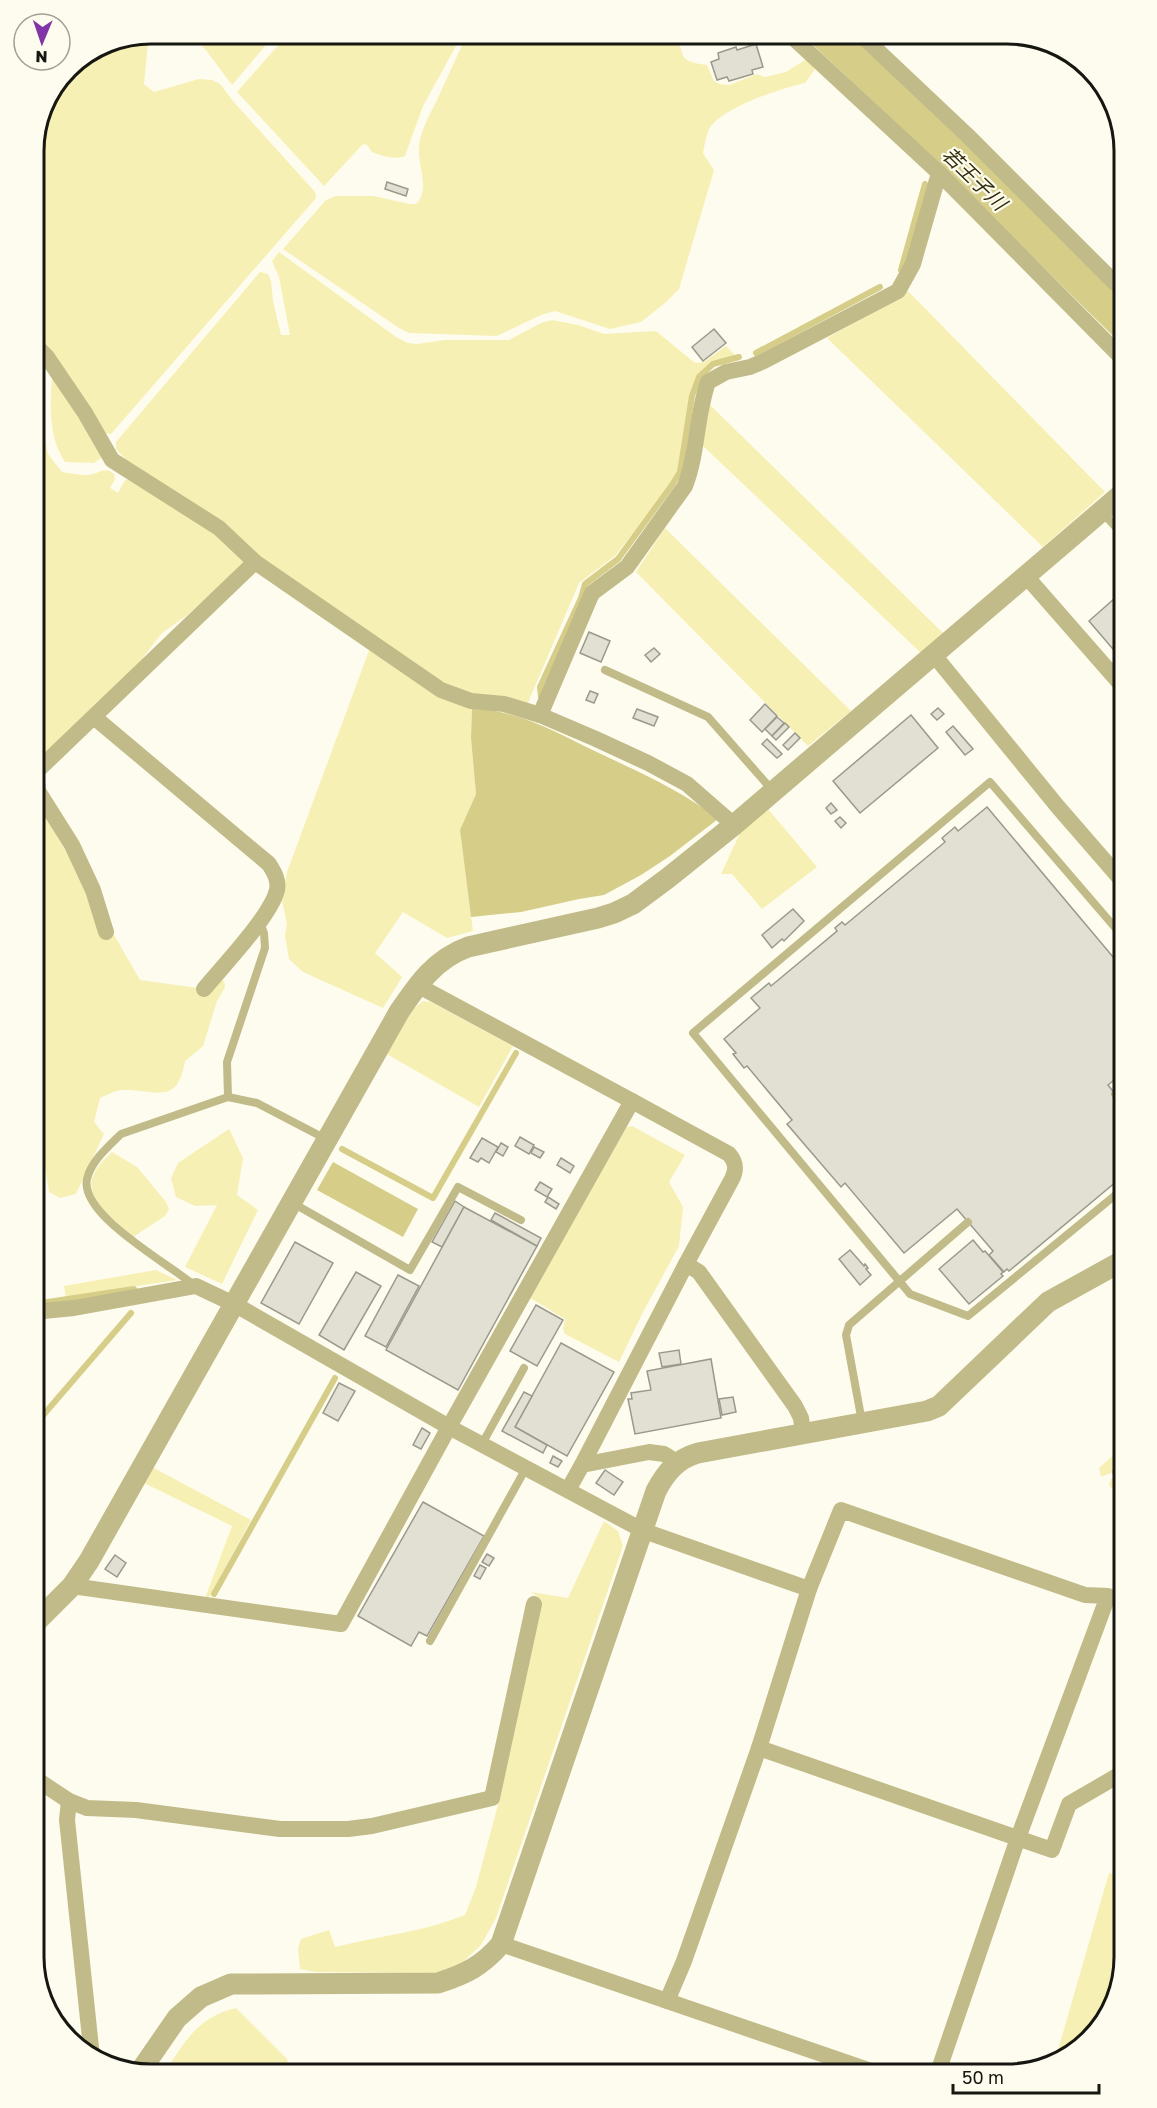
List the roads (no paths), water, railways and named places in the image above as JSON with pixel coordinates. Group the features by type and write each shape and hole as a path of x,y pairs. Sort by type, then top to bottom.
{"street":[{"path":"800,44 939,173 1114,350"},
{"path":"871,44 967,135 1114,283"},
{"path":"540,715 592,593 627,567 685,486 702,400 708,382 726,372 750,367 764,361 898,291 913,264 939,173"},
{"path":"44,354 85,413 112,460 219,528 255,562 441,690 471,701 504,704 540,715 648,763 687,784 734,825"},
{"path":"44,1613 72,1586 90,1561 399,1012 417,985 438,963 452,953 468,947 598,918 633,904 734,825 1114,500"},
{"path":"44,764 255,562"},
{"path":"1026,576 1114,677"},
{"path":"934,655 1114,872"},
{"path":"94,717 269,864 276,874 277,890 260,922 204,989"},
{"path":"44,801 72,845 93,890 106,932"},
{"path":"417,985 729,1154 734,1160 735,1172 732,1179 568,1490"},
{"path":"72,1586 341,1624 632,1101"},
{"path":"686,1264 699,1272 795,1406 801,1418 803,1433"},
{"path":"145,2064 177,2018 201,1997 231,1984 438,1983 464,1975 488,1960 501,1944 656,1491 677,1462 698,1453 927,1411 939,1406 1048,1302 1114,1266"},
{"path":"44,1311 74,1308 196,1286 234,1304 449,1427 644,1531 809,1589"},
{"path":"582,1465 649,1452 664,1454 677,1462"},
{"path":"668,2001 759,1748 809,1589 841,1510 1084,1595 1108,1596 1018,1838 942,2064"},
{"path":"44,1784 69,1801 87,1808 136,1810 250,1826 310,1830 372,1826 492,1798 534,1604"},
{"path":"759,1748 1052,1850 1069,1804 1114,1778"},
{"path":"69,1801 67,1820 91,2046"},
{"path":"501,1944 851,2064"}],"lane":[{"path":"1101,511 1114,526"},
{"path":"605,670 708,717 774,791"},
{"path":"1114,926 990,782 693,1034 910,1294 968,1316 1114,1196"},
{"path":"228,1097 226,1062 265,948 264,933 260,922"},
{"path":"196,1286 146,1251 109,1220 88,1196 87,1179 94,1165 121,1134 228,1097 257,1103 326,1139"},
{"path":"291,1202 410,1270 458,1187 522,1220"},
{"path":"862,1423 846,1335 849,1325 968,1222"},
{"path":"482,1444 524,1368"},
{"path":"430,1641 526,1468"}],"waterway":[{"name":"若王子川","path":"837,44 952,153 1114,313"},
{"path":"945,161 952,153"},
{"path":"901,270 925,184"},
{"path":"756,353 880,287"},
{"path":"541,697 540,687 581,598 585,584 618,559 680,472 692,396 699,377 713,364 739,357"},
{"path":"342,1149 433,1198 516,1053"},
{"path":"44,1303 134,1289"},
{"path":"44,1414 131,1313"},
{"path":"214,1594 335,1378"}]}
